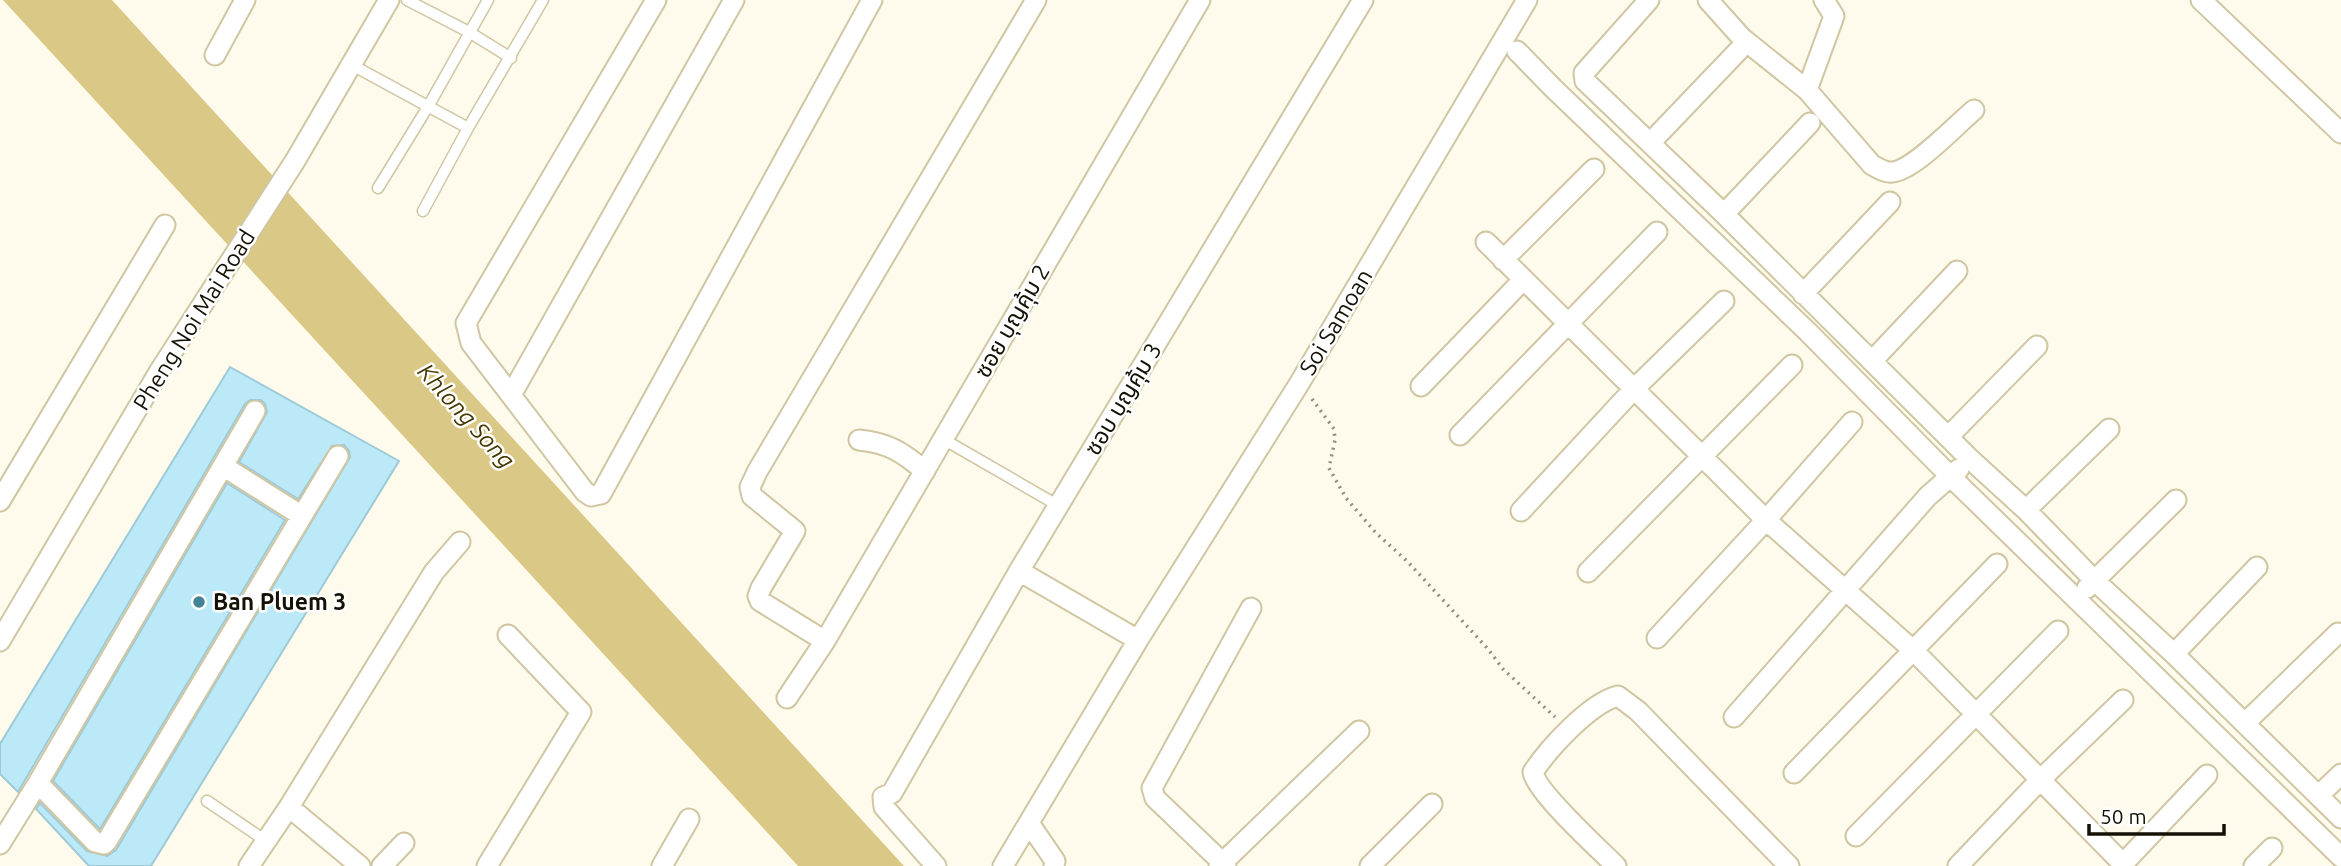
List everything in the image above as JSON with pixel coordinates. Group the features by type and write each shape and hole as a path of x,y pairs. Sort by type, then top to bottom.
{"street":[{"path":"215,55 245,0"},
{"name":"Pheng Noi Mai Road","path":"0,641 159,372 295,161 389,0"},
{"path":"656,0 466,323 471,343 585,492 591,496 601,494 872,0"},
{"path":"511,394 734,0"},
{"path":"825,641 760,601 758,596 761,588 795,531 752,496 750,487 1036,0"},
{"name":"ซอย บุญคุ้ม 2","path":"788,698 825,641 1200,0"},
{"name":"ซอบ บุญคุ้ม 3","path":"936,866 884,807 883,797 892,793 1019,571 1363,0"},
{"name":"Soi Samoan","path":"1003,866 1139,640 1299,384 1527,0"},
{"path":"1649,0 1584,72 1586,81 1969,458 2026,510 2095,581 2174,654 2341,818"},
{"path":"1708,0 1742,37 1807,90 1872,165 1885,172 1908,168 1974,110"},
{"path":"1807,90 1834,16 1824,0"},
{"path":"2201,0 2341,133"},
{"path":"1650,143 1739,50"},
{"path":"1517,51 1808,332 1951,477 2341,857"},
{"path":"1724,214 1810,123"},
{"path":"1503,260 1594,169"},
{"path":"1803,293 1890,202"},
{"path":"0,501 165,225"},
{"path":"1460,435 1657,232"},
{"path":"1486,242 1766,520 1914,651 2123,865 2207,775"},
{"path":"1872,360 1957,271"},
{"path":"1421,387 1523,280"},
{"path":"1521,511 1633,390 1724,301"},
{"path":"1948,437 2037,346"},
{"path":"1588,572 1792,366"},
{"path":"0,844 255,411"},
{"path":"1657,638 1852,422"},
{"path":"2026,510 2109,429"},
{"path":"859,440 890,445 925,471"},
{"path":"38,783 95,842 104,844 107,841 338,456"},
{"path":"1734,717 1928,496 1969,458"},
{"path":"223,466 302,516"},
{"path":"2077,598 2176,500"},
{"path":"249,866 289,807 433,572 460,542"},
{"path":"1794,773 1997,564"},
{"path":"2174,654 2256,567"},
{"path":"1019,571 1139,640"},
{"path":"1251,608 1152,788 1155,798 1223,865 1359,731"},
{"path":"1856,836 2058,631"},
{"path":"2245,723 2338,633"},
{"path":"487,866 581,712 508,635"},
{"path":"1616,866 1549,798 1533,772 1544,755 1570,730 1610,698 1618,696 1630,704 1789,866"},
{"path":"1958,866 2041,779 2123,700"},
{"path":"2319,795 2341,774"},
{"path":"1370,866 1432,804"},
{"path":"289,807 349,863"},
{"path":"662,866 689,820"},
{"path":"1029,822 1055,861 1054,866"},
{"path":"383,866 404,843"},
{"path":"2254,866 2272,848"}],"lane":[{"path":"407,0 469,32 511,58"},
{"path":"378,188 429,105 488,0"},
{"path":"423,211 543,0"},
{"path":"352,65 468,128"},
{"path":"943,439 1059,506"},
{"path":"207,801 266,841"}],"path":[{"path":"1299,384 1334,429 1335,440 1329,468 1346,498 1376,533 1408,562 1488,649 1503,669 1570,730"}],"water":[{"name":"Khlong Song","path":"3,0 112,0 904,866 798,866"}],"building":[{"path":"230,367 399,461 151,866 89,866 36,809 40,803 87,851 107,856 116,850 350,457 344,445 332,446 298,499 239,462 267,412 261,400 250,400 245,404 18,792 0,774 0,744"},
{"path":"227,483 285,520 100,829 53,781"}],"place":[{"name":"Ban Pluem 3","path":"199,602"}]}
